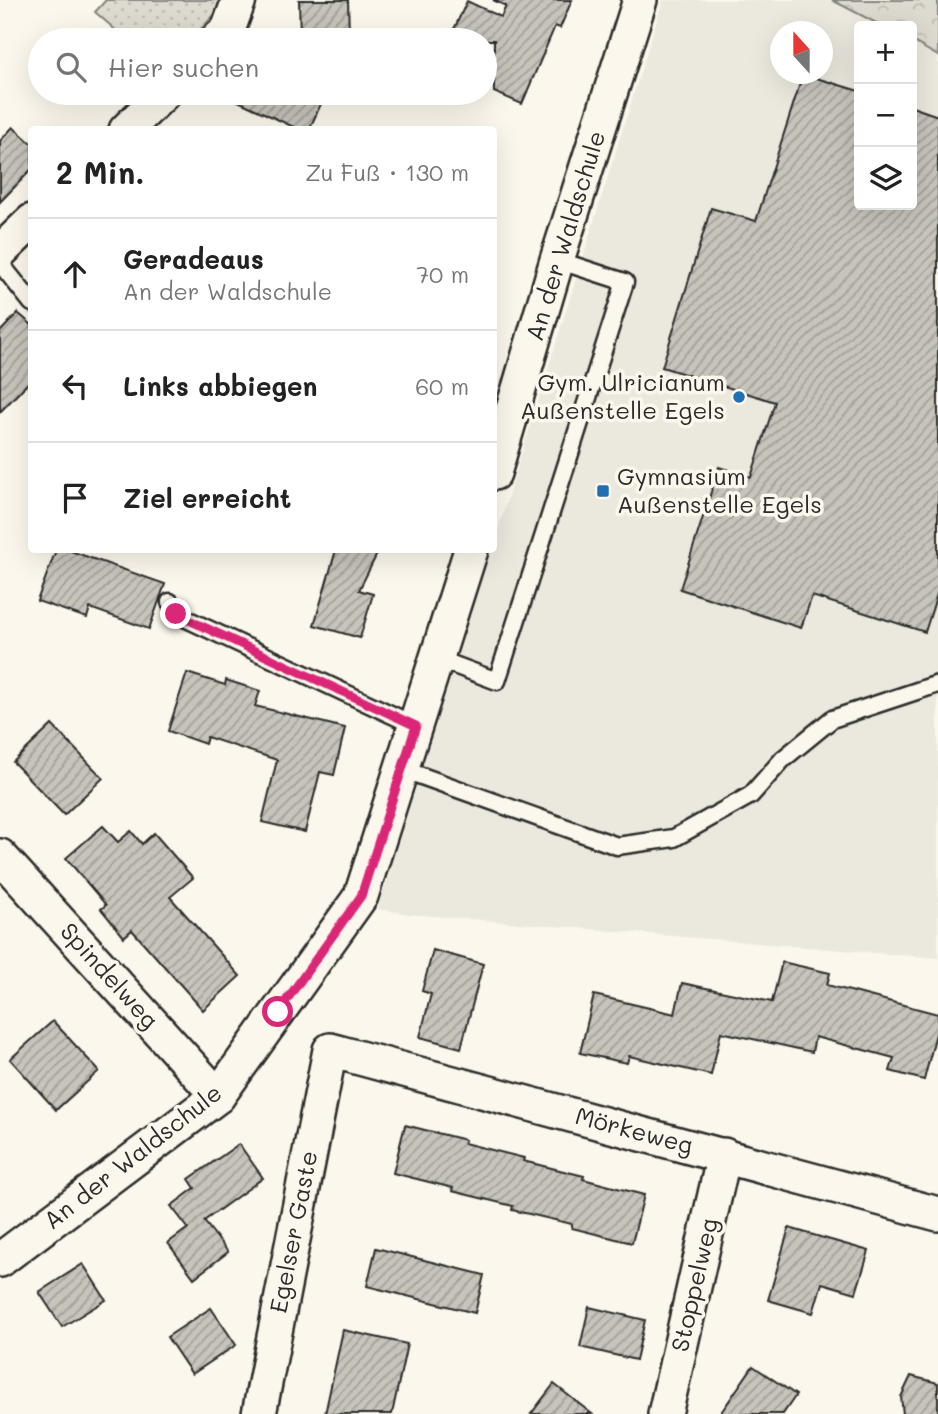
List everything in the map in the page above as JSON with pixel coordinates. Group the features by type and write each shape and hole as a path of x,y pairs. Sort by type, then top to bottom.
{"street":[{"path":"229,28 239,0"},
{"name":"An der Waldschule","path":"497,463 557,261 640,0"},
{"path":"130,126 152,105"},
{"path":"0,252 28,225"},
{"name":"An der Waldschule","path":"0,1260 218,1096 361,896 470,553"},
{"name":"Spindelweg","path":"0,856 218,1096"},
{"name":"Mörkeweg","path":"330,1051 938,1214"},
{"name":"Egelser Gaste","path":"259,1414 330,1051"},
{"name":"Stoppelweg","path":"665,1414 724,1156"}],"lane":[{"path":"438,659 497,681 625,282 557,261"},
{"path":"0,263 28,298"},
{"path":"170,602 176,614 416,726"},
{"path":"402,769 617,846 674,838 751,795 783,760 832,719 938,684"}],"shaded area":[{"name":"Gym. Ulricianum Außenstelle Egels","path":"663,0 832,0 872,21 854,21 854,210 917,210 917,44 938,56 938,958 409,914 378,909 490,553 497,553 497,532"}],"green space":[{"path":"106,0 223,0 223,6 202,28 113,28 95,12"},
{"path":"832,0 938,0 938,56 917,44 917,21 872,21"}],"building":[{"path":"299,0 348,0 349,28 300,28"},
{"path":"493,0 572,0 560,28 555,26 522,104 497,93 497,28 455,28 467,1 501,17 506,6"},
{"path":"833,83 854,89 854,210 917,210 917,109 938,116 938,591 925,632 812,596 801,628 680,589 719,467 751,477 775,402 662,367 711,208 756,221 800,84"},
{"path":"247,105 320,105 311,126 291,126"},
{"path":"13,127 28,140 28,173 0,202 0,141"},
{"path":"18,313 28,322 28,383 0,412 0,332"},
{"path":"55,553 77,553 165,584 149,629 90,608 87,618 37,601"},
{"path":"335,553 378,553 359,590 373,594 360,638 314,625"},
{"path":"187,673 225,685 226,680 260,691 255,706 345,728 334,775 320,772 305,832 262,822 277,760 207,737 205,744 168,731"},
{"path":"52,725 103,778 64,815 13,762"},
{"path":"103,826 118,842 131,831 142,844 154,833 193,878 170,897 240,976 203,1010 132,930 124,937 101,909 106,905 66,858"},
{"path":"433,950 483,964 461,1048 420,1037 431,994 422,991"},
{"path":"782,962 830,973 827,985 938,1014 938,1026 924,1080 890,1071 894,1058 815,1037 812,1052 721,1032 711,1075 629,1056 627,1063 580,1053 594,995 675,1014 682,983 772,1002"},
{"path":"53,1021 99,1071 56,1110 10,1059"},
{"path":"405,1125 465,1140 464,1143 524,1158 523,1161 644,1195 632,1243 572,1228 572,1224 512,1210 513,1206 452,1191 453,1188 393,1173"},
{"path":"239,1144 263,1178 204,1221 228,1252 194,1278 168,1243 188,1228 171,1206 195,1188 189,1179"},
{"path":"789,1228 869,1251 856,1293 822,1283 813,1313 768,1300"},
{"path":"376,1248 484,1275 475,1313 367,1286"},
{"path":"83,1264 106,1300 62,1327 39,1292"},
{"path":"589,1307 645,1320 636,1360 580,1347"},
{"path":"211,1308 236,1345 192,1374 167,1337"},
{"path":"343,1330 407,1344 392,1414 325,1414"},
{"path":"753,1366 796,1395 783,1414 720,1414"},
{"path":"911,1376 938,1383 938,1414 903,1414 901,1397"},
{"path":"554,1384 592,1414 531,1414"}],"place":[{"name":"Gym. Ulricianum Außenstelle Egels","path":"739,397"},
{"name":"Gymnasium Außenstelle Egels","path":"603,491"}],"route":[{"path":"176,614 416,726 361,896 278,1012"}]}
